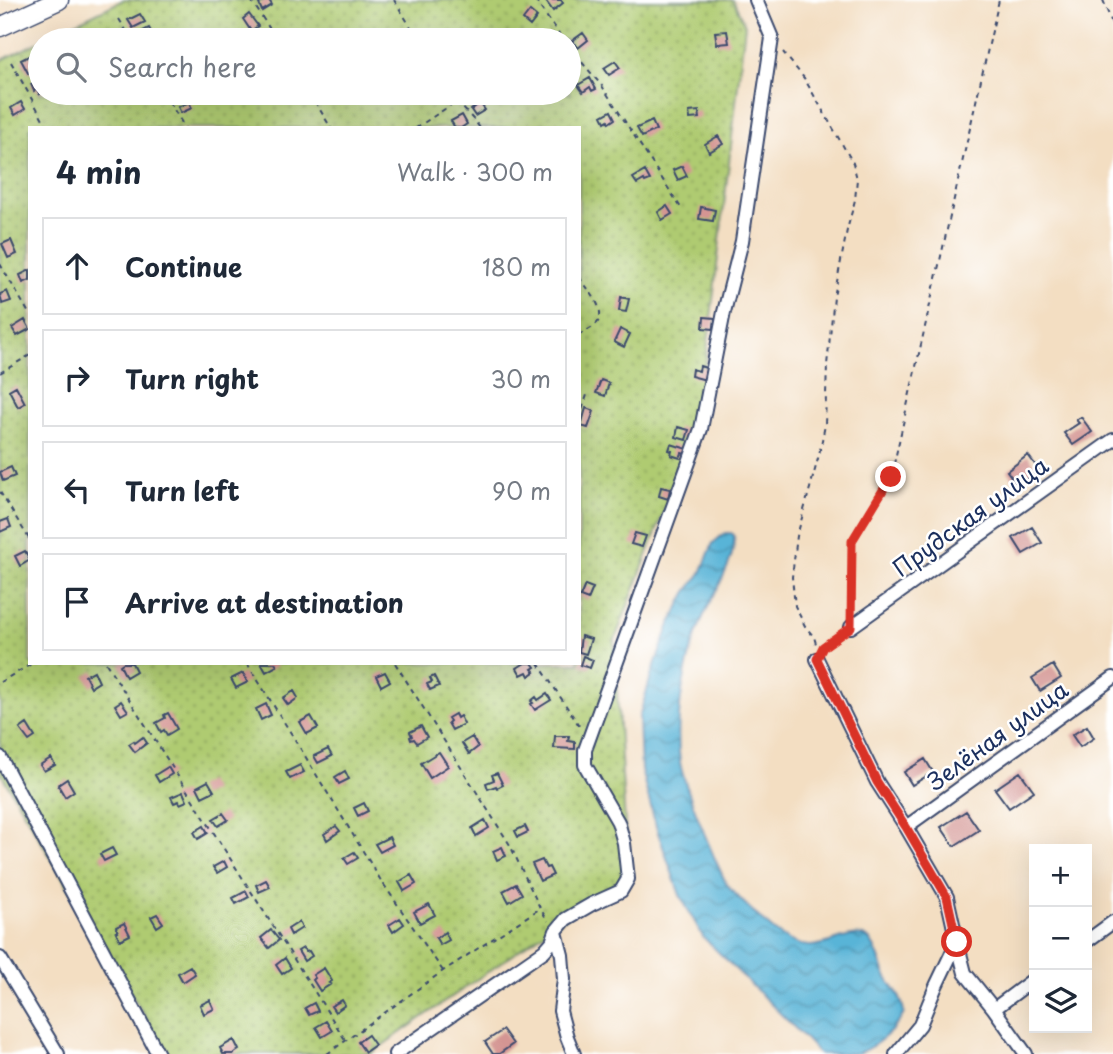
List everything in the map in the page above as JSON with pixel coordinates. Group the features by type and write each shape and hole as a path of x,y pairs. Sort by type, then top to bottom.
{"highway":[{"path":"0,27 59,0"}],"street":[{"path":"395,1054 544,951 566,919 621,891 628,879 624,843 618,822 586,765 585,750 701,429 724,312 742,241 772,38 756,0"},
{"name":"Прудская улица","path":"851,627 1113,440"},
{"path":"817,659 877,782 947,897 965,973 1026,1054"},
{"name":"Зелёная улица","path":"906,827 1113,678"},
{"path":"0,757 158,1054"},
{"path":"1092,937 1113,922"},
{"path":"556,931 562,954 564,979 560,1011 574,1054"},
{"path":"896,1054 920,1025 957,942"},
{"path":"0,958 58,1054"},
{"path":"994,1009 1029,983"}],"path":[{"path":"251,0 269,28"},
{"path":"394,0 412,28"},
{"path":"535,0 552,28"},
{"path":"817,659 823,647 851,627 852,541 891,477 999,0"},
{"path":"1103,0 1113,26"},
{"path":"119,19 125,28"},
{"path":"772,38 804,78 853,163 857,179 834,296 827,365 825,425 820,455 797,536 792,578 795,606 814,637 817,659"},
{"path":"581,61 602,86 683,211"},
{"path":"11,62 28,92"},
{"path":"35,105 47,126"},
{"path":"171,105 184,126"},
{"path":"317,105 330,126"},
{"path":"419,126 452,105"},
{"path":"460,105 479,126"},
{"path":"0,264 28,312"},
{"path":"581,280 601,310 597,325 581,334"},
{"path":"0,373 28,356"},
{"path":"581,413 588,392"},
{"path":"0,492 28,537"},
{"path":"0,682 30,665"},
{"path":"107,665 346,1041"},
{"path":"248,665 380,879 443,971"},
{"path":"396,665 510,845 540,908 556,931"},
{"path":"539,665 588,739"},
{"path":"327,1054 443,971 540,908"}],"green space":[{"path":"123,0 733,0 745,25 699,420 614,642 628,874 370,1054 167,1054 0,772 0,61 28,47 28,105 581,105 581,28 66,28"}],"water":[{"path":"725,533 734,535 732,554 697,633 682,688 679,726 681,769 725,881 764,923 801,945 811,946 857,936 863,936 871,942 886,976 900,998 904,1013 885,1037 858,1053 819,1054 703,937 680,895 657,830 641,770 639,717 651,676 669,627 686,593 701,573 713,543"}],"building":[{"path":"266,0 272,5 262,11 259,4"},
{"path":"545,0 561,0 563,3 553,11"},
{"path":"530,11 537,17 530,26 523,20"},
{"path":"140,14 145,22 133,28 128,20"},
{"path":"249,14 258,26 249,28 243,19"},
{"path":"727,31 729,43 717,44 715,32"},
{"path":"583,33 588,40 581,46"},
{"path":"28,56 28,73 21,60"},
{"path":"615,61 620,68 609,75 604,68"},
{"path":"590,78 596,89 592,91 590,87 583,92 581,83"},
{"path":"21,102 25,109 15,115 11,108"},
{"path":"190,105 192,108 181,113 178,107"},
{"path":"481,105 485,110 475,116 471,110"},
{"path":"611,111 615,119 609,123 608,120 605,122 602,116"},
{"path":"699,111 700,118 690,119 689,112"},
{"path":"462,115 467,124 454,126 451,121"},
{"path":"652,121 656,130 642,137 637,128"},
{"path":"718,136 723,144 709,152 705,144"},
{"path":"682,166 687,176 678,180 673,170"},
{"path":"645,171 650,180 637,184 633,178"},
{"path":"667,206 672,214 662,220 658,212"},
{"path":"701,207 715,210 713,221 699,219"},
{"path":"11,240 17,254 8,258 2,244"},
{"path":"28,271 28,281 23,283 20,275"},
{"path":"7,291 11,301 2,304 0,294"},
{"path":"621,297 629,299 626,312 619,311"},
{"path":"704,317 715,318 714,329 703,328"},
{"path":"25,320 28,325 28,330 17,336 12,328"},
{"path":"620,329 630,334 624,347 614,342"},
{"path":"700,366 709,369 706,380 691,376 692,369 699,371"},
{"path":"601,380 609,383 605,396 596,393"},
{"path":"16,386 25,403 18,407 9,390"},
{"path":"586,408 594,411 588,428 581,426"},
{"path":"1081,417 1092,432 1073,445 1064,433 1079,423 1076,420"},
{"path":"678,427 689,430 686,440 676,437"},
{"path":"671,444 687,449 685,454 682,453 680,458 671,455"},
{"path":"1028,455 1039,470 1018,486 1007,471"},
{"path":"11,467 15,476 3,481 0,472"},
{"path":"661,487 670,489 668,499 659,496"},
{"path":"8,519 11,527 0,532 0,522"},
{"path":"1032,527 1042,543 1023,554 1013,538"},
{"path":"635,533 646,536 642,547 631,544"},
{"path":"25,551 28,561 20,566 15,556"},
{"path":"585,585 593,588 588,600 581,597"},
{"path":"581,636 591,639 586,654 581,653"},
{"path":"583,656 593,660 590,668 580,665"},
{"path":"120,665 133,665 136,671 126,677"},
{"path":"262,665 277,666 266,672"},
{"path":"534,665 535,667 532,669 535,672 529,676 527,672 521,675 517,668"},
{"path":"1053,665 1061,678 1040,691 1032,678"},
{"path":"94,671 99,682 91,687 85,676"},
{"path":"385,672 390,681 381,686 376,676"},
{"path":"243,673 248,682 236,688 231,679"},
{"path":"434,676 439,686 430,690 427,684 432,682 430,678"},
{"path":"294,691 298,698 288,705 283,698"},
{"path":"547,694 551,700 535,710 531,701"},
{"path":"121,701 128,711 121,715 115,705"},
{"path":"266,704 271,715 261,720 256,709"},
{"path":"168,713 177,729 167,735 164,730 161,732 156,723"},
{"path":"455,714 457,718 460,716 464,724 452,730 448,718"},
{"path":"311,716 318,728 307,734 300,722"},
{"path":"27,724 35,737 29,741 20,729"},
{"path":"421,726 427,737 417,743 414,739 411,740 410,732"},
{"path":"1087,726 1094,738 1080,747 1072,735"},
{"path":"555,736 569,736 568,741 575,742 575,749 554,748"},
{"path":"143,737 147,743 135,752 129,744"},
{"path":"472,737 478,747 469,754 462,743"},
{"path":"328,749 332,756 318,763 314,756"},
{"path":"439,752 448,766 430,778 421,763"},
{"path":"51,758 55,765 44,771 40,765"},
{"path":"925,759 933,772 912,785 904,772"},
{"path":"300,765 304,772 290,779 286,772"},
{"path":"168,767 172,774 159,782 155,775"},
{"path":"345,771 349,779 339,784 335,777"},
{"path":"1020,772 1034,791 1009,808 995,789"},
{"path":"497,773 503,785 488,789 486,783 494,780 492,775"},
{"path":"67,779 74,791 65,797 58,785"},
{"path":"208,781 214,791 202,797 197,787"},
{"path":"183,792 187,801 174,803 171,797"},
{"path":"364,803 368,811 358,816 354,808"},
{"path":"966,811 979,830 954,846 941,827"},
{"path":"223,813 228,820 218,826 213,819"},
{"path":"485,820 489,828 476,836 472,828"},
{"path":"204,826 208,833 198,839 194,832"},
{"path":"336,826 340,831 327,840 324,834"},
{"path":"525,826 528,832 518,837 515,831"},
{"path":"389,837 393,845 380,852 375,844"},
{"path":"502,847 506,856 497,860 493,851"},
{"path":"112,848 116,855 104,861 100,854"},
{"path":"354,852 358,858 348,864 344,858"},
{"path":"542,860 553,875 540,881 532,864"},
{"path":"224,861 227,867 217,873 213,867"},
{"path":"411,875 416,884 404,891 399,882"},
{"path":"266,880 270,887 259,892 256,885"},
{"path":"516,884 522,894 509,902 503,891"},
{"path":"246,891 249,897 236,904 233,898"},
{"path":"429,904 435,915 420,923 414,912"},
{"path":"157,914 163,923 157,927 151,917"},
{"path":"400,918 404,924 393,932 389,925"},
{"path":"299,922 302,928 291,935 288,929"},
{"path":"124,923 130,935 120,940 116,927"},
{"path":"271,930 279,940 269,948 261,938"},
{"path":"445,932 449,940 440,945 436,938"},
{"path":"303,948 312,956 304,961 298,951"},
{"path":"285,958 291,968 282,974 276,965"},
{"path":"190,966 195,974 183,982 178,973"},
{"path":"324,968 332,981 320,991 313,975"},
{"path":"210,1000 214,1009 204,1014 200,1005"},
{"path":"342,1000 345,1005 335,1012 331,1006"},
{"path":"314,1003 318,1011 309,1015 305,1008"},
{"path":"326,1021 332,1031 322,1037 316,1027"},
{"path":"503,1030 513,1044 499,1054 493,1054 485,1042"},
{"path":"368,1035 375,1045 365,1052 358,1042"},
{"path":"234,1040 239,1050 233,1054 223,1054 220,1048"}],"route":[{"path":"891,477 852,541 851,627 823,647 817,659 877,782 947,897 957,942"}]}
